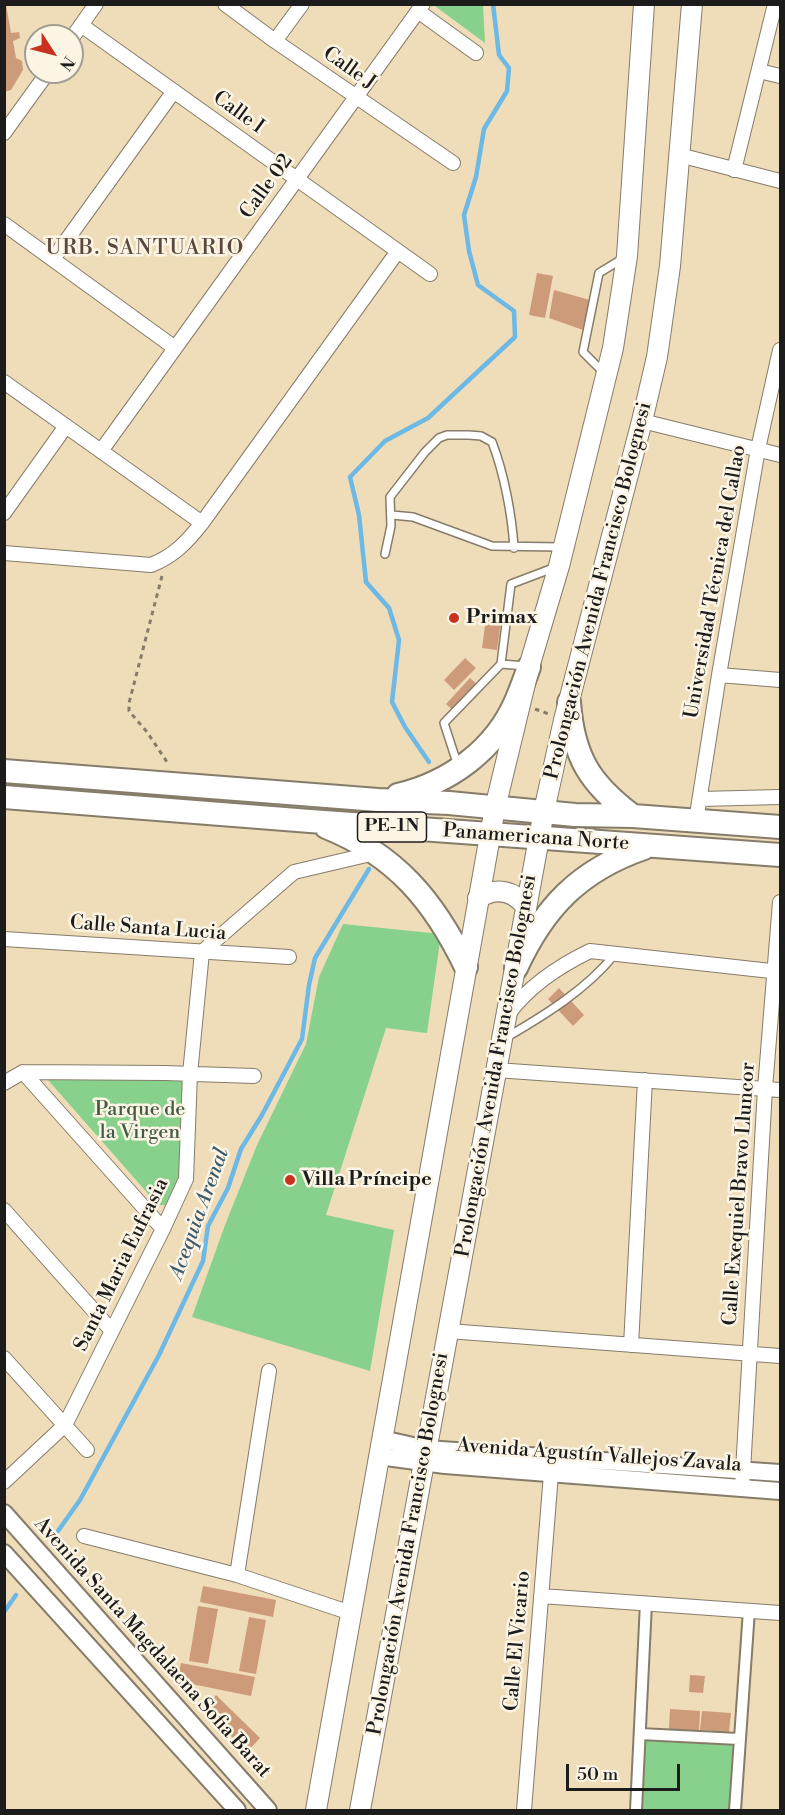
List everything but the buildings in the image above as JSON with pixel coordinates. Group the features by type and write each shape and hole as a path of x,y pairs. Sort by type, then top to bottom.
{"highway":[{"path":"378,800 421,790 459,770 482,751 501,728 516,702 528,667"},
{"path":"566,711 578,753 592,778 610,800 633,816"},
{"name":"Panamericana Norte","path":"4,771 575,815 633,816 780,827"},
{"name":"Panamericana Norte","path":"4,797 780,855"},
{"path":"310,821 344,835 375,853 404,876 429,903 450,934 466,967"},
{"path":"516,968 546,913 568,890 593,871 620,856 650,846"}],"main road":[{"path":"316,1810 495,808 528,667 559,566 607,377 620,307 627,256 644,4"},
{"name":"Prolongación Avenida Francisco Bolognesi","path":"360,1810 544,811 566,711 642,421 664,314 692,4"},
{"path":"478,898 492,892 508,892 522,901 526,907"}],"street":[{"path":"82,24 96,4"},
{"name":"Calle J","path":"225,4 275,42 453,164"},
{"path":"275,42 302,4"},
{"path":"734,170 775,4"},
{"path":"421,8 476,53"},
{"name":"Calle 02","path":"101,451 421,8"},
{"name":"Calle I","path":"84,27 430,274"},
{"path":"759,71 780,76"},
{"path":"4,133 39,84"},
{"path":"53,259 174,91"},
{"path":"679,155 780,181"},
{"path":"4,225 176,348"},
{"path":"4,553 151,565 165,560 183,546 202,523 398,251"},
{"name":"Universidad Técnica del Callao","path":"696,821 758,449 780,357"},
{"path":"4,382 202,523"},
{"path":"642,421 780,454"},
{"path":"4,513 66,426"},
{"path":"719,675 780,680"},
{"path":"700,799 780,797"},
{"path":"201,952 294,872 375,853"},
{"name":"Calle Exequiel Bravo Lluncor","path":"742,1488 765,1089 777,972 780,902"},
{"name":"Calle Santa Lucia","path":"4,939 290,957"},
{"path":"506,1019 519,1001 567,962 590,951 777,972"},
{"name":"Santa Maria Eufrasia","path":"4,1482 64,1425 186,1179 190,1074 201,952"},
{"path":"496,1070 780,1090"},
{"path":"23,1072 163,1229"},
{"path":"4,1083 23,1072 254,1076"},
{"path":"631,1345 645,1080"},
{"path":"4,1210 112,1331"},
{"path":"448,1331 780,1356"},
{"path":"4,1358 87,1450"},
{"path":"237,1575 269,1371"},
{"name":"Avenida Agustín Vallejos Zavala","path":"381,1448 551,1474 780,1491"},
{"name":"Avenida Agustín Vallejos Zavala","path":"425,1456 780,1473"},
{"name":"Calle El Vicario","path":"524,1810 551,1474"},
{"name":"Avenida Santa Magdalaena Sofia Barat","path":"4,1514 268,1810"},
{"path":"84,1536 237,1575 351,1613"},
{"path":"4,1553 237,1810"},
{"path":"541,1596 780,1612"},
{"path":"636,1810 646,1603"},
{"path":"735,1810 749,1610"},
{"path":"640,1734 739,1739"}],"lane":[{"path":"607,377 583,352 599,273 627,256"},
{"path":"385,554 392,515 390,497 425,452 439,438 458,434 481,436 492,442 498,456 514,548"},
{"path":"392,515 413,517 492,546 564,547"},
{"path":"459,770 444,723 501,664 511,584 559,566"},
{"path":"501,664 528,667"},
{"path":"502,1040 538,1019 574,992 601,971 615,954"}],"path":[{"path":"165,560 129,711 147,732 183,785"},
{"path":"521,703 566,711"}],"green space":[{"path":"436,4 483,5 485,43 435,6"},
{"name":"Villa Príncipe","path":"343,924 441,934 427,1033 386,1028 326,1215 394,1230 370,1371 192,1317 257,1145 306,1044 319,977"},
{"name":"Parque de la Virgen","path":"51,1073 186,1081 180,1174 166,1205 158,1205 48,1080"},
{"path":"643,1737 737,1742 733,1810 638,1810"}],"waterway":[{"name":"Acequia Arenal","path":"429,762 405,727 392,702 399,640 389,608 366,582 359,515 350,477 385,441 428,418 515,337 514,311 478,285 469,251 464,215 476,177 484,129 507,91 509,68 499,55 493,4"},
{"name":"Acequia Arenal","path":"58,1531 80,1500 159,1355 203,1261 208,1226 228,1188 241,1149 262,1115 302,1039 315,958 369,869"},
{"name":"Acequia Arenal","path":"4,1612 16,1595"}],"place":[{"name":"Primax","path":"454,618"},
{"name":"Villa Príncipe","path":"290,1180"}],"district":[{"name":"URB. SANTUARIO","path":"145,249"}]}
